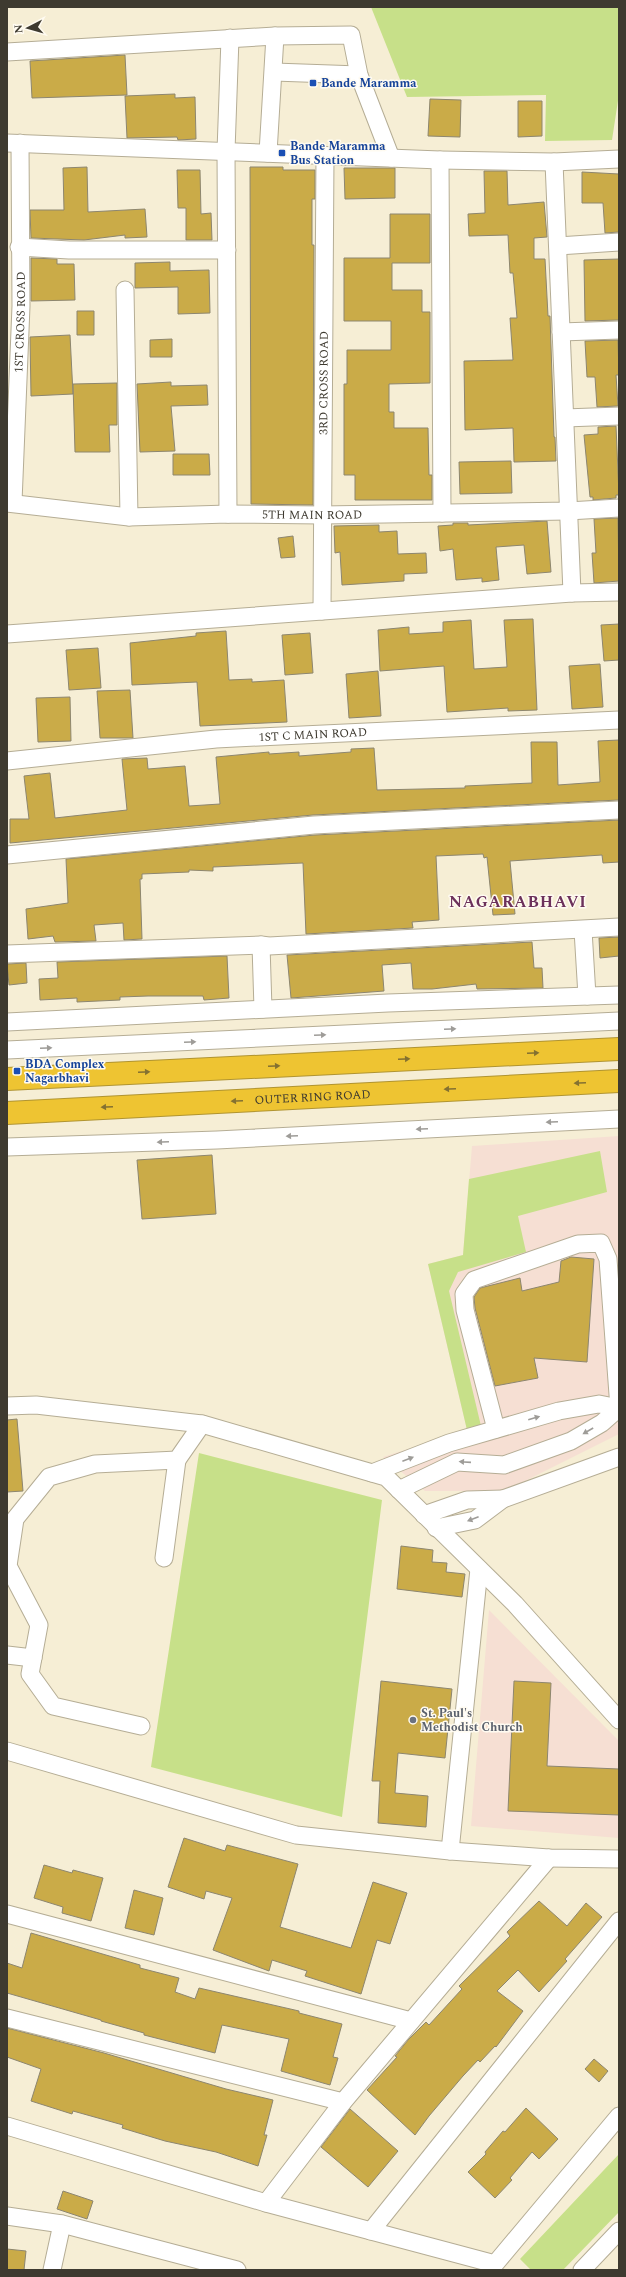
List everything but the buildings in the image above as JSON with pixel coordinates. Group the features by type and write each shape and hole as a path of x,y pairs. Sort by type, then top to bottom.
{"highway":[{"path":"7,1079 619,1049"},
{"name":"OUTER RING ROAD","path":"7,1113 619,1081"}],"street":[{"path":"268,153 275,36"},
{"path":"7,52 230,38 275,36 351,36 359,75 391,158"},
{"path":"228,514 226,152 230,38"},
{"path":"274,72 359,75"},
{"path":"13,143 440,160 554,162 619,159"},
{"name":"1ST CROSS ROAD","path":"10,503 14,307 19,247 13,215 13,143"},
{"name":"3RD CROSS ROAD","path":"322,611 326,156"},
{"path":"440,160 442,514"},
{"path":"554,162 572,593"},
{"path":"558,246 619,242"},
{"path":"19,247 69,250 227,250"},
{"path":"125,290 129,517"},
{"path":"561,332 619,330"},
{"path":"565,418 619,416"},
{"name":"5TH MAIN ROAD","path":"10,503 129,517 228,514 442,514 568,511 619,508"},
{"path":"7,634 572,593 619,592"},
{"name":"1ST C MAIN ROAD","path":"7,761 216,739 619,720"},
{"path":"7,855 314,825 619,810"},
{"path":"7,954 261,945 269,946 619,927"},
{"path":"583,930 587,996"},
{"path":"261,945 263,1010"},
{"path":"7,1022 619,995"},
{"path":"7,1050 619,1021"},
{"path":"7,1147 217,1140 619,1119"},
{"path":"496,1429 465,1310 464,1294 474,1280 578,1244 601,1244 608,1260 619,1408"},
{"path":"372,1473 449,1443 559,1411 599,1404 619,1408 602,1423 571,1441 504,1465 457,1462 399,1490"},
{"path":"7,1406 36,1405 202,1424 386,1477 612,1701 619,1720"},
{"path":"164,1558 177,1460 202,1424"},
{"path":"436,1528 475,1520 503,1499 619,1457"},
{"path":"141,1726 53,1706 30,1674 39,1625 8,1566 15,1519 49,1477 95,1464 177,1460"},
{"path":"424,1515 466,1500 503,1499"},
{"path":"450,1851 479,1569"},
{"path":"7,1655 33,1658"},
{"path":"7,1751 296,1835 450,1851 549,1858 619,1859"},
{"path":"266,2203 343,2102 549,1858"},
{"path":"7,1914 411,2021"},
{"path":"371,2231 619,1921"},
{"path":"7,2018 343,2102"},
{"path":"7,2126 266,2203 371,2231 496,2268 619,2116"},
{"path":"7,2216 62,2224 187,2263 237,2270"},
{"path":"52,2270 62,2224"},
{"path":"582,2270 619,2231"}],"shaded area":[{"path":"619,1136 619,1434 505,1491 425,1491 383,1457 467,1430 428,1264 463,1255 472,1146"},
{"path":"489,1610 619,1741 619,1838 471,1826"}],"green space":[{"path":"371,7 619,7 619,94 612,140 545,141 546,95 407,97"},
{"path":"600,1151 607,1192 518,1216 526,1252 458,1272 449,1291 481,1426 467,1430 428,1264 463,1255 469,1179"},
{"path":"199,1453 382,1500 342,1817 151,1767"},
{"path":"619,2154 619,2212 563,2270 531,2270 520,2259"}],"place":[{"name":"Bande Maramma","path":"313,83"},
{"name":"Bande Maramma Bus Station","path":"282,153"},
{"name":"BDA Complex Nagarbhavi","path":"17,1071"},
{"name":"St. Paul's Methodist Church","path":"413,1720"}],"district":[{"name":"NAGARABHAVI","path":"518,902"}]}
